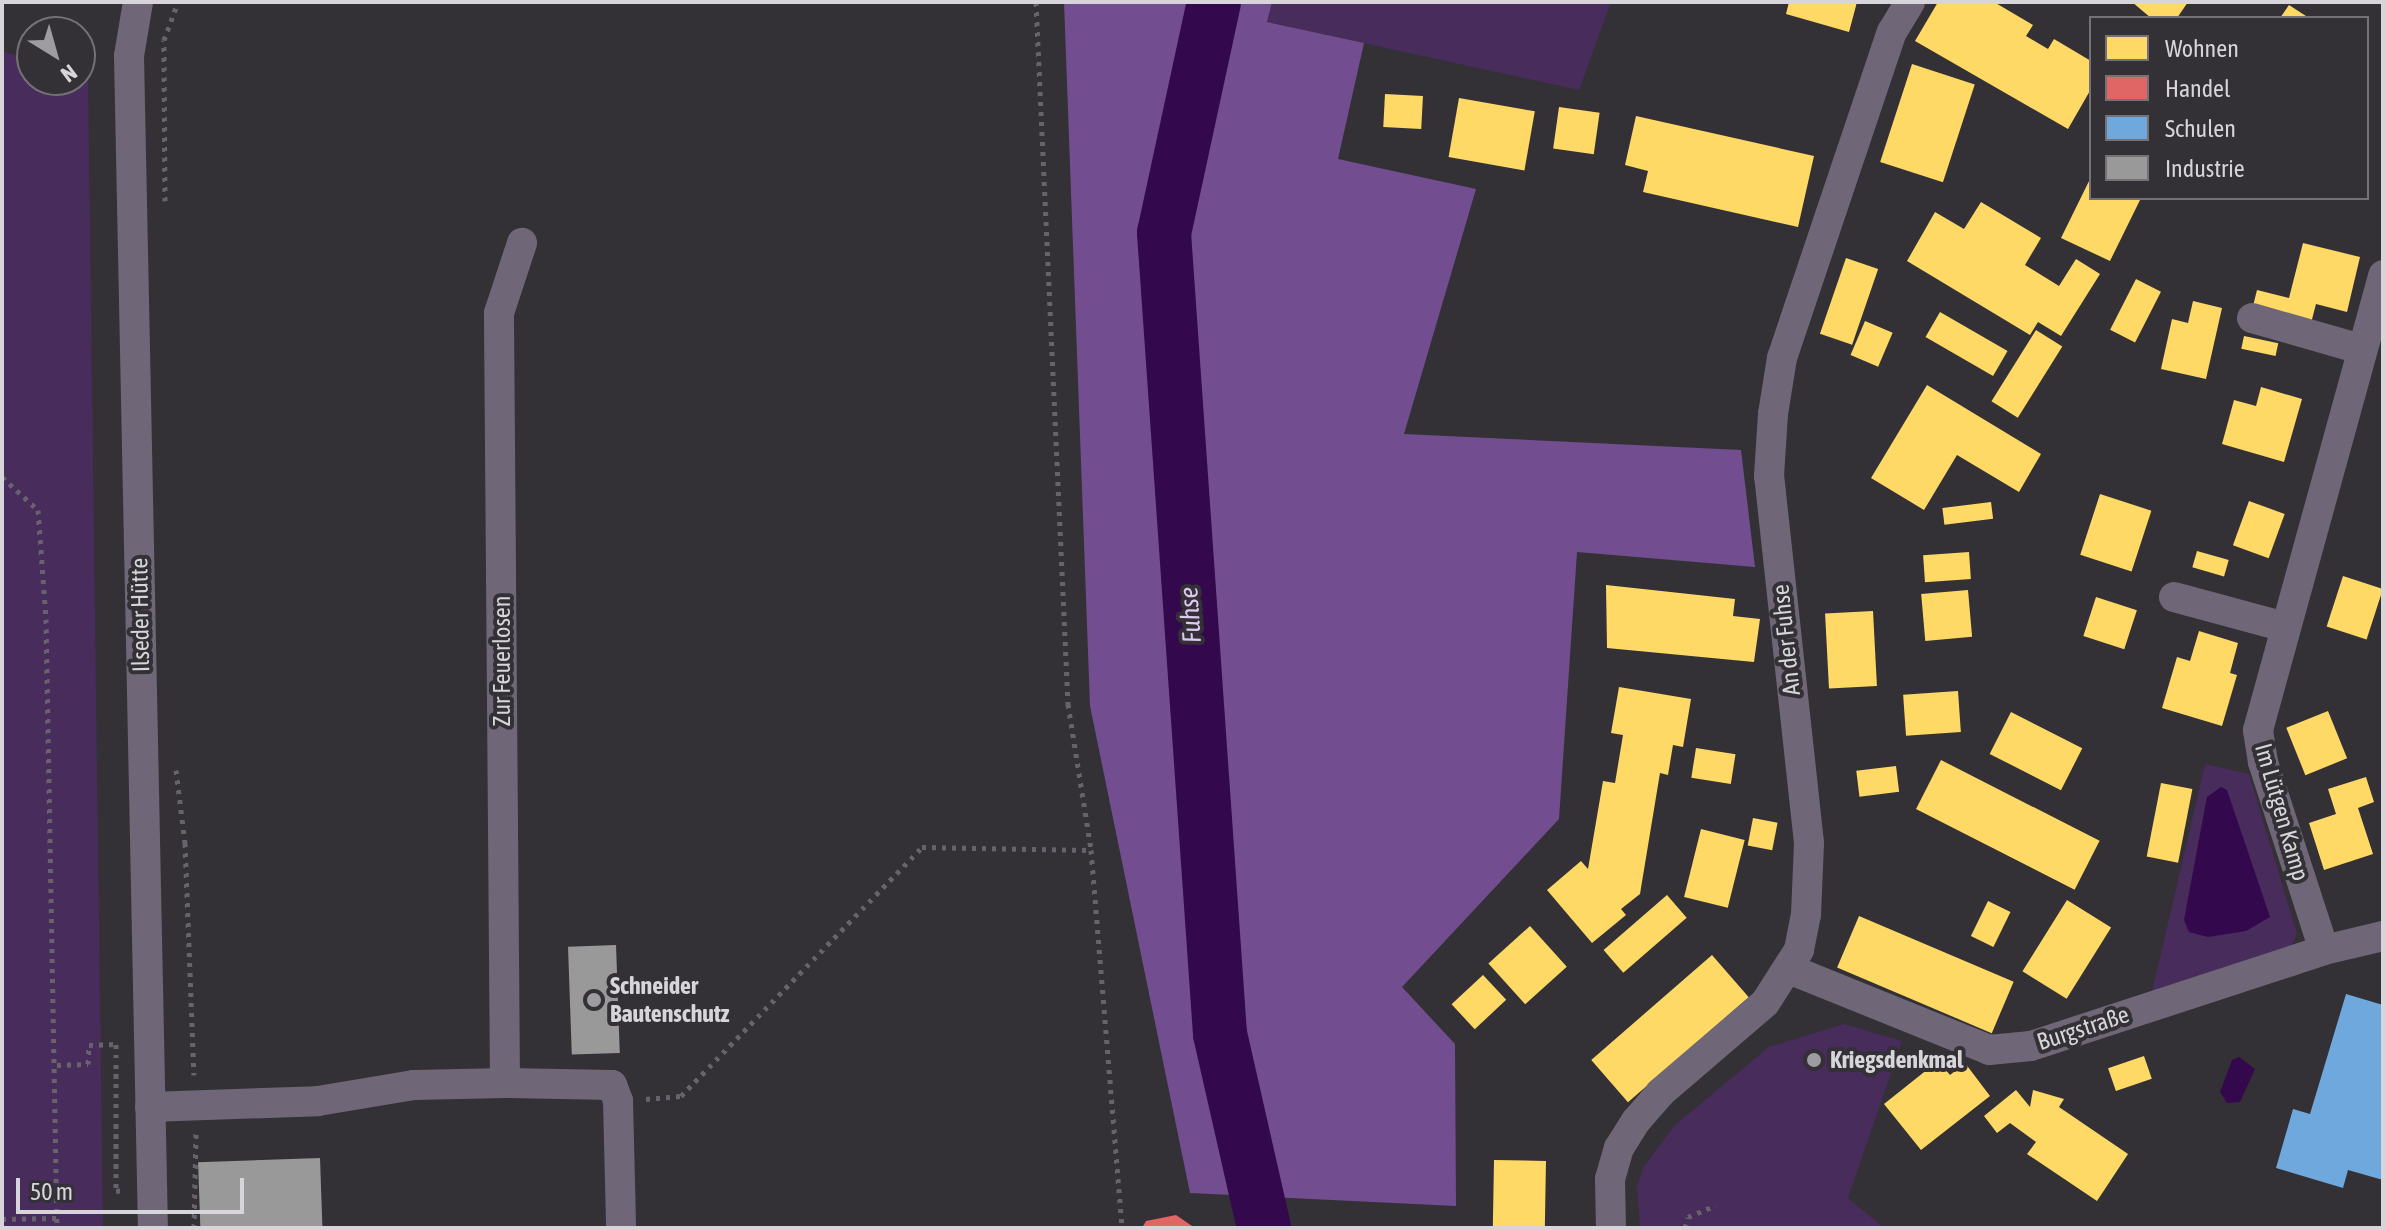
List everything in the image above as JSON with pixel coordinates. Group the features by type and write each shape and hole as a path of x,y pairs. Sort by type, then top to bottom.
{"street":[{"name":"Ilseder Hütte","path":"138,2 129,56 153,1228"},
{"name":"An der Fuhse","path":"1611,1228 1610,1179 1619,1148 1636,1121 1660,1093 1765,1003 1789,969 1806,915 1809,843 1769,476 1773,414 1782,358 1892,32 1910,2"},
{"name":"Zur Feuerlosen","path":"505,1083 499,313 522,243"},
{"name":"Im Lütgen Kamp","path":"2324,950 2263,762 2258,730 2383,275"},
{"path":"2252,318 2361,349"},
{"path":"2174,597 2285,627"},
{"name":"Burgstraße","path":"1789,969 1989,1050 2031,1046 2324,950 2383,936"},
{"path":"150,1107 318,1101 414,1085 612,1085 618,1101 621,1228"}],"path":[{"path":"165,206 164,40 178,2"},
{"path":"1036,2 1068,704 1091,850 1122,1228"},
{"path":"2,477 38,510 46,619 57,1065 57,1228"},
{"path":"175,756 185,843 197,1106 194,1228"},
{"path":"618,1101 681,1096 922,847 1091,850"},
{"path":"57,1065 88,1064 89,1045 106,1044"},
{"path":"1685,1228 1688,1217 1716,1205"},
{"path":"2,1219 57,1218"}],"shaded area":[{"path":"1064,2 1272,2 1267,22 1364,43 1338,159 1476,189 1404,434 1741,450 1755,567 1577,552 1559,819 1402,987 1455,1044 1456,1206 1190,1193 1090,706"},
{"path":"1272,2 1611,2 1579,90 1267,22"},
{"path":"2,51 16,56 16,96 88,96 103,1228 2,1228"},
{"path":"2205,764 2249,774 2297,934 2287,955 2152,992"},
{"path":"2221,787 2227,790 2270,917 2246,931 2208,937 2189,932 2184,920 2207,797"},
{"path":"1844,1024 1902,1041 1848,1198 1884,1228 1640,1228 1637,1187 1643,1168 1675,1125 1769,1047"},
{"path":"2239,1057 2255,1069 2240,1102 2227,1103 2220,1092 2232,1060"}],"building: Wohnen":[{"path":"1789,2 1857,2 1849,32 1786,14"},
{"path":"1938,2 1994,2 2033,25 2026,36 2048,49 2054,39 2089,60 2089,92 2068,129 1915,41"},
{"path":"2132,2 2188,2 2178,16 2149,16"},
{"path":"2289,5 2306,16 2281,16"},
{"path":"1912,64 1975,84 1943,182 1880,162"},
{"path":"1385,94 1423,96 1421,129 1383,127"},
{"path":"1459,98 1535,111 1524,170 1449,157"},
{"path":"1559,107 1600,113 1594,154 1553,149"},
{"path":"1636,116 1814,156 1798,227 1643,192 1648,171 1625,165"},
{"path":"2089,181 2089,200 2140,200 2110,261 2061,238"},
{"path":"1981,202 2041,238 2025,265 2059,286 2076,259 2100,274 2061,336 2038,322 2030,335 1907,261 1935,212 1964,229"},
{"path":"2303,243 2360,257 2347,312 2316,304 2310,327 2251,314 2257,290 2289,298"},
{"path":"1846,258 1878,269 1852,345 1820,334"},
{"path":"2136,279 2161,292 2135,342 2110,330"},
{"path":"2193,301 2222,308 2206,379 2161,369 2172,319 2188,323"},
{"path":"1940,312 2008,351 1993,376 1926,337"},
{"path":"1865,321 1893,333 1878,367 1851,355"},
{"path":"2036,330 2062,346 2018,418 1991,401"},
{"path":"2244,336 2278,343 2276,356 2241,349"},
{"path":"1927,385 2041,454 2019,492 1957,455 1924,510 1871,478"},
{"path":"2261,387 2302,399 2284,462 2222,444 2234,400 2256,406"},
{"path":"2100,494 2151,511 2132,572 2080,555"},
{"path":"2249,501 2285,514 2269,558 2233,545"},
{"path":"1991,502 1993,519 1944,525 1942,508"},
{"path":"2197,551 2229,560 2224,576 2192,567"},
{"path":"1969,552 1971,579 1925,582 1923,555"},
{"path":"2343,576 2383,589 2367,639 2327,626"},
{"path":"1606,585 1735,599 1733,616 1760,619 1754,662 1607,648"},
{"path":"1968,590 1972,637 1925,641 1921,594"},
{"path":"2096,597 2137,610 2124,649 2083,636"},
{"path":"1873,611 1877,686 1829,688 1825,614"},
{"path":"2199,631 2238,643 2230,673 2237,675 2222,726 2162,708 2177,657 2190,661"},
{"path":"1619,687 1691,699 1683,747 1673,745 1668,775 1660,773 1640,894 1621,909 1626,915 1592,943 1547,890 1581,861 1588,869 1603,781 1615,783 1623,735 1611,733"},
{"path":"1958,691 1961,732 1906,736 1903,695"},
{"path":"2328,711 2347,758 2305,775 2286,728"},
{"path":"2011,712 2082,748 2061,790 1990,754"},
{"path":"1696,748 1736,754 1731,784 1691,778"},
{"path":"1941,760 2100,841 2075,890 1916,809"},
{"path":"1896,766 1899,792 1859,797 1856,771"},
{"path":"2366,777 2374,802 2358,808 2373,854 2324,870 2309,823 2336,814 2328,789"},
{"path":"2161,783 2192,789 2178,863 2147,857"},
{"path":"1753,818 1778,823 1772,850 1748,845"},
{"path":"1701,829 1745,840 1728,908 1684,897"},
{"path":"1667,895 1687,918 1623,973 1604,950"},
{"path":"2067,900 2111,928 2067,999 2022,971"},
{"path":"1988,901 2010,912 1993,947 1971,936"},
{"path":"1859,916 2014,982 1992,1033 1837,968"},
{"path":"1530,926 1567,967 1525,1004 1488,963"},
{"path":"1712,955 1749,997 1628,1102 1591,1060"},
{"path":"1483,975 1506,1000 1475,1029 1452,1004"},
{"path":"2144,1056 2152,1079 2116,1091 2108,1068"},
{"path":"1938,1061 1950,1075 1965,1063 1990,1096 1921,1150 1884,1104"},
{"path":"2016,1090 2030,1107 2033,1090 2064,1099 2059,1107 2128,1154 2097,1201 2027,1154 2036,1142 2010,1123 1997,1133 1984,1116"},
{"path":"1494,1160 1546,1161 1545,1228 1493,1228"}],"building: Handel":[{"path":"1176,1215 1195,1228 1142,1228 1146,1221"}],"building: Schulen":[{"path":"2346,994 2383,1005 2383,1180 2348,1170 2343,1188 2276,1168 2293,1109 2310,1114"}],"building: Industrie":[{"name":"Schneider Bautenschutz","path":"616,945 620,1053 572,1055 568,947"},
{"path":"320,1158 322,1228 200,1228 198,1162"}],"waterway":[{"name":"Fuhse","path":"1214,2 1164,233 1220,1034 1264,1228"}],"place":[{"name":"Schneider Bautenschutz","path":"594,1000"},
{"name":"Kriegsdenkmal","path":"1814,1060"}]}
